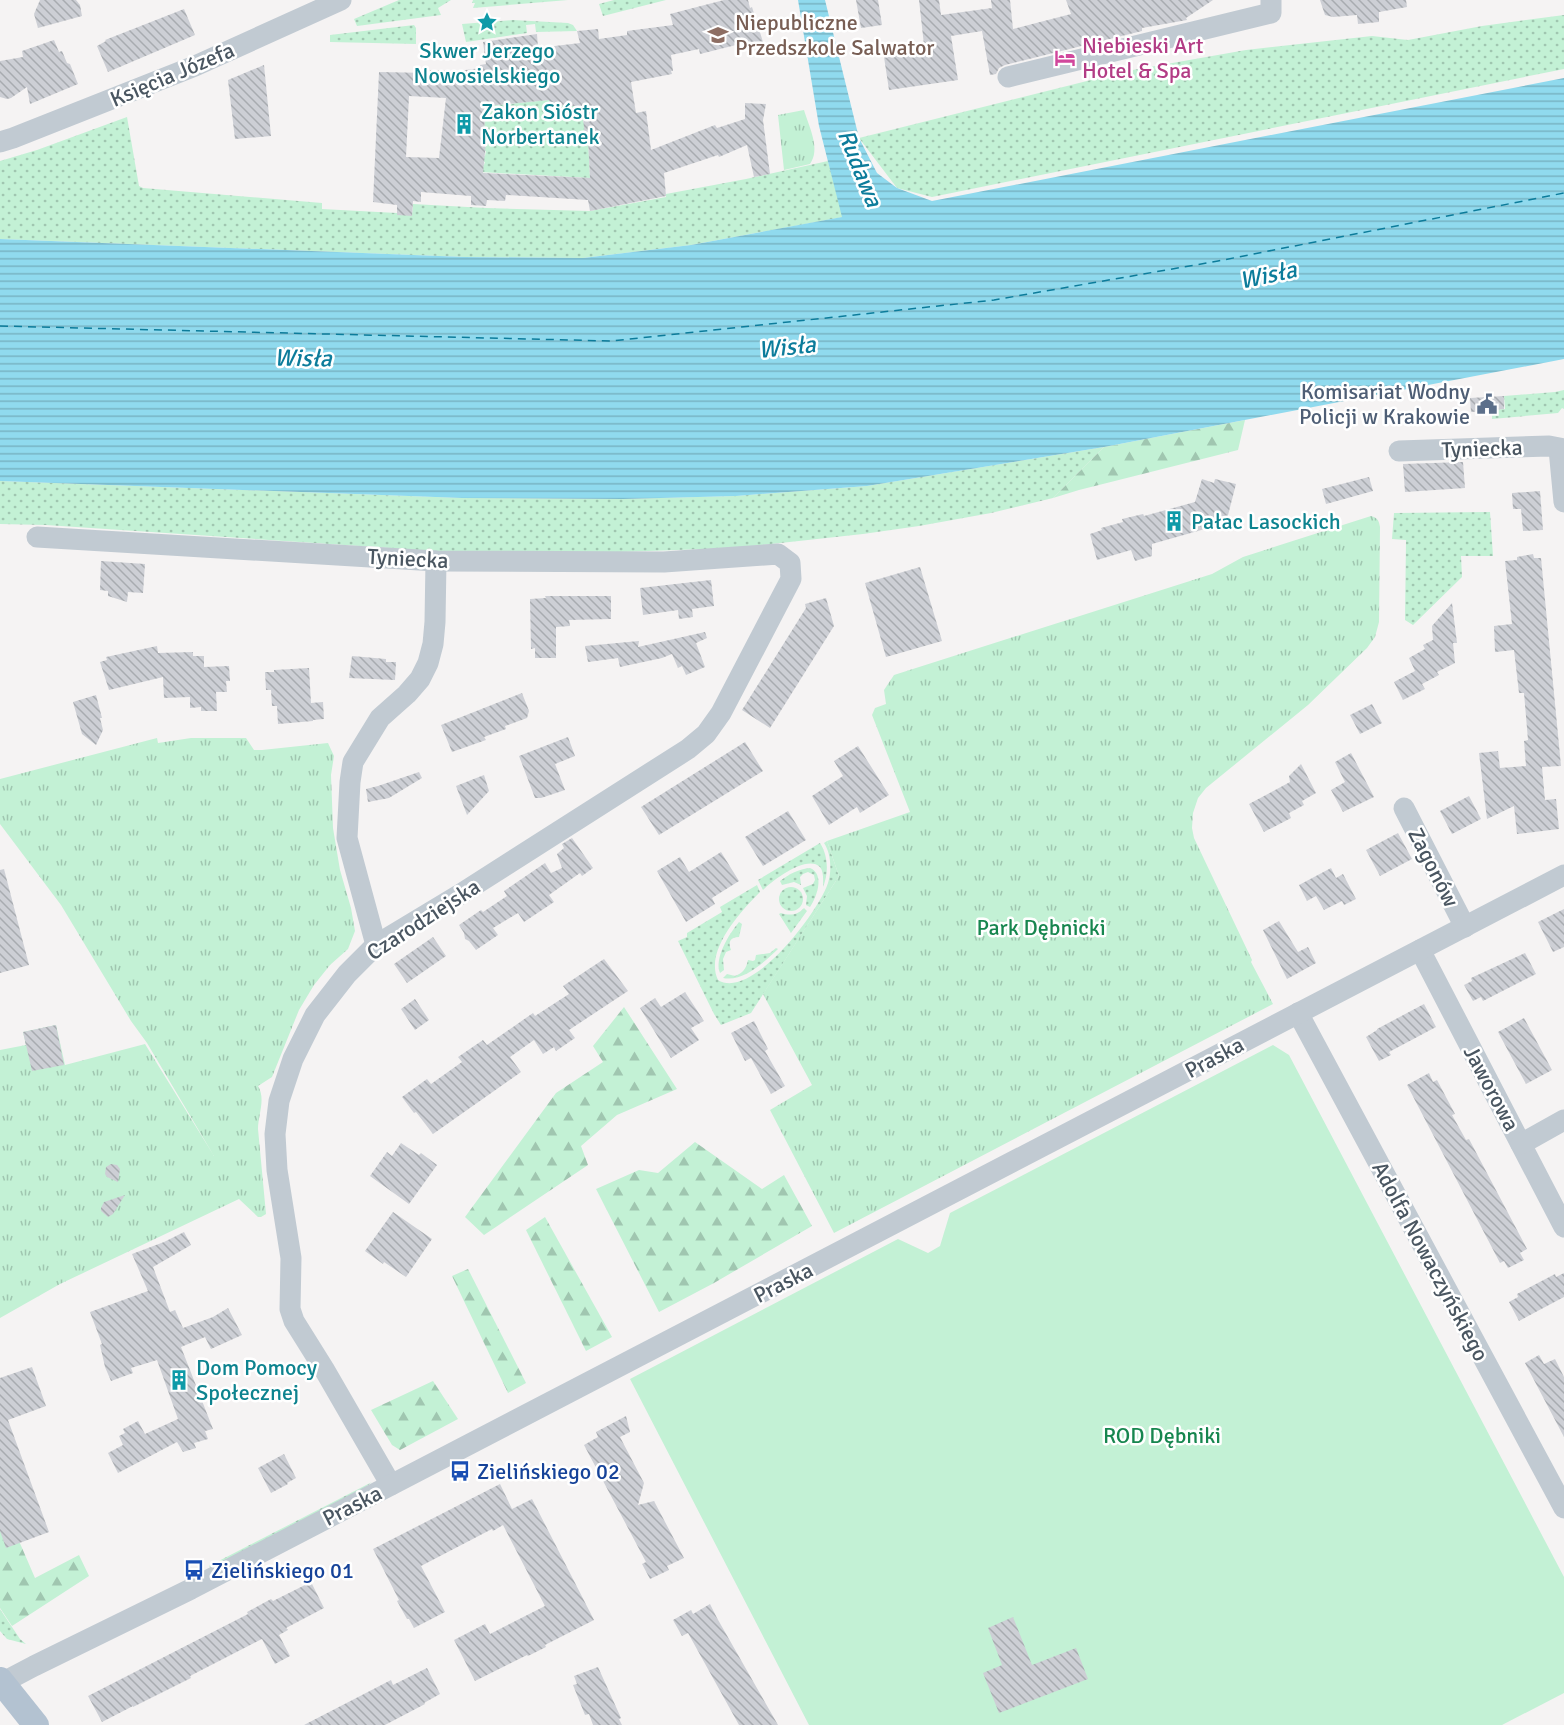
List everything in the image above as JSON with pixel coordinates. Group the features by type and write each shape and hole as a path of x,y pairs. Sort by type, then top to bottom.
{"main road":[{"path":"1,1682 36,1725"}],"street":[{"name":"Księcia Józefa","path":"0,142 195,66 341,0"},
{"path":"1008,77 1271,13 1271,0"},
{"name":"Tyniecka","path":"1399,451 1549,446 1562,449"},
{"path":"1562,449 1564,502"},
{"name":"Tyniecka","path":"37,537 436,561 664,562 778,554"},
{"name":"Czarodziejska","path":"391,1485 294,1322 290,1309 291,1258 277,1170 275,1134 279,1101 293,1059 315,1016 347,974 376,945 459,895 678,755 706,734 721,713 791,579 790,563 778,554"},
{"path":"376,945 347,838 353,762 380,718 407,694 420,679 428,663 435,622 436,561"},
{"name":"Zagonów","path":"1404,808 1466,927"},
{"name":"Praska","path":"1,1682 191,1589 1564,875"},
{"name":"Jaworowa","path":"1420,950 1564,1227"},
{"name":"Adolfa Nowaczyńskiego","path":"1298,1013 1564,1508"},
{"path":"1521,1144 1564,1120"}],"green space":[{"path":"399,0 451,0 438,8 441,15 357,26 354,19"},
{"path":"473,0 568,0 473,8 475,3 472,3"},
{"path":"614,0 666,0 603,16 599,4"},
{"path":"1564,15 1564,69 932,197 897,188 859,138 1127,71 1246,50 1372,36 1408,40 1482,26"},
{"path":"513,20 568,23 573,25 577,31 536,32 535,24 526,25 527,33 466,42 462,24"},
{"path":"414,25 416,44 330,42 330,35"},
{"path":"585,96 583,122 587,123 584,128 588,139 590,178 480,172 480,165 484,165 485,162 481,161 481,156 485,156 486,151 482,151 482,147 486,147 486,142 483,141 486,106 549,100 549,105 572,106"},
{"path":"804,110 813,138 813,158 810,164 784,170 778,115"},
{"path":"127,117 139,186 143,188 322,203 322,209 397,213 397,215 412,215 413,204 590,211 666,197 666,194 828,161 843,217 691,245 583,258 465,257 0,239 0,161"},
{"path":"1564,390 1564,409 1562,408 1558,413 1492,419 1492,410 1505,409 1504,396"},
{"path":"1245,420 1238,450 1053,498 1104,447"},
{"path":"1104,447 1053,498 991,513 919,526 735,548 619,552 435,551 46,525 0,524 0,481 462,498 623,499 736,496 867,486"},
{"path":"1490,512 1493,556 1461,556 1462,577 1413,625 1405,620 1406,540 1392,539 1394,513"},
{"name":"Park Dębnicki","path":"1371,516 1378,520 1380,527 1379,622 1375,637 1367,648 1308,705 1206,788 1198,798 1193,813 1194,838 1251,962 1273,1004 834,1233 770,1110 812,1085 763,994 839,876 827,841 910,812 872,715 875,708 886,704 884,690 894,675 1212,574 1243,557"},
{"path":"157,738 158,743 191,738 246,738 254,750 328,743 334,756 331,775 333,828 340,870 355,931 348,949 330,965 314,985 299,1010 272,1077 258,1086 261,1107 258,1129 266,1214 258,1217 239,1199 60,1284 0,1318 0,1050 26,1045 23,1032 56,1025 65,1065 145,1044 214,1156 61,905 0,824 0,779"},
{"path":"827,841 839,876 751,1013 721,1025 678,941 722,912 720,907 757,885 760,892 727,932 716,957 715,969 718,980 732,983 748,978 782,950 798,932 822,896 830,873 829,857 824,843"},
{"path":"820,843 827,864 823,887 823,874 820,867 807,864 790,870 763,890 758,880"},
{"path":"810,868 817,875 818,886 810,907 806,905 807,896 803,888 813,884 814,875 808,872 803,874 800,877 801,885 794,882 782,885 780,881 794,872"},
{"path":"791,887 796,888 802,894 802,904 796,910 791,911 786,910 780,904 779,899 780,894 786,888"},
{"path":"804,908 807,911 791,933 779,914 794,914"},
{"path":"739,922 742,924 739,937 731,940 731,950 726,952 723,959 724,970 720,973 721,953 727,939"},
{"path":"778,949 766,960 746,974 738,977 723,978 727,974 735,976 740,974 748,960 753,961 756,955 770,953"},
{"path":"624,1007 677,1089 617,1115 581,1146 588,1165 484,1235 465,1217 556,1093 603,1062 593,1046"},
{"name":"ROD Dębniki","path":"1273,1045 1289,1055 1564,1577 1564,1693 1502,1725 809,1725 630,1379 898,1239 928,1253 940,1246 950,1213"},
{"path":"695,1142 762,1189 784,1175 812,1226 659,1312 596,1189 639,1170 658,1173"},
{"path":"545,1217 612,1337 586,1351 526,1230"},
{"path":"468,1269 526,1383 508,1393 452,1276"},
{"path":"433,1381 458,1419 400,1450 392,1445 371,1410"},
{"path":"372,1482 363,1489 211,1568 209,1566"},
{"path":"0,1497 35,1578 79,1555 89,1576 12,1626 0,1608"},
{"path":"0,1609 20,1639 26,1644 7,1639 0,1631"}],"water":[{"path":"798,0 825,0 859,138 877,173 897,188 932,201 1564,78 1564,359 1104,447 867,486 736,496 623,499 462,498 0,481 0,239 465,257 583,258 691,245 842,217 819,126"}],"building":[{"path":"40,0 76,0 80,5 82,16 38,28 34,14"},
{"path":"724,0 748,0 763,42 749,46 748,42 700,54 699,49 671,55 672,74 631,82 636,113 646,111 651,150 715,125 717,128 745,119 745,103 766,104 763,120 770,174 754,177 747,145 719,157 718,155 664,173 666,196 590,211 588,200 506,195 505,201 487,200 486,206 471,205 471,196 421,192 421,202 413,201 412,216 397,215 397,205 373,202 379,72 430,73 430,70 451,70 450,72 481,68 480,65 486,64 483,42 537,34 538,48 580,43 577,31 598,29 599,39 627,35 627,31 673,25 670,14","holes":["409,96 446,98 439,158 406,157","549,100 549,105 582,106 585,139 588,139 590,178 483,173 486,106"]},
{"path":"856,0 878,0 882,25 861,28"},
{"path":"919,0 939,0 941,15 992,8 991,0 1010,0 1013,29 1071,14 1066,0 1213,0 1186,18 1187,20 1142,28 1142,31 1005,65 999,68 996,74 990,75 982,31 951,36 958,80 889,90 884,57 903,54 902,48 924,45"},
{"path":"1320,0 1406,0 1407,7 1379,12 1379,22 1358,24 1357,15 1333,17 1325,15"},
{"path":"184,9 195,35 108,72 97,46 105,40"},
{"path":"54,40 59,52 62,51 67,63 70,64 78,84 30,104 27,87 11,98 0,97 0,61 23,57 22,51"},
{"path":"264,65 271,136 235,139 228,80"},
{"name":"Komisariat Wodny Policji w Krakowie","path":"1504,396 1504,409 1471,412 1470,398"},
{"path":"1463,462 1465,488 1405,492 1403,464"},
{"path":"1369,477 1373,491 1326,504 1322,489"},
{"name":"Pałac Lasockich","path":"1202,479 1214,483 1215,479 1236,484 1226,523 1152,544 1152,556 1135,561 1131,550 1097,560 1090,534 1102,530 1101,528 1123,522 1122,519 1143,514 1144,516 1195,502"},
{"path":"1540,491 1543,530 1523,531 1521,509 1513,509 1512,493"},
{"path":"1533,554 1534,558 1541,558 1561,766 1542,767 1545,800 1556,799 1559,829 1517,834 1514,806 1487,819 1479,753 1498,751 1500,768 1526,766 1524,741 1528,740 1524,693 1519,693 1514,650 1495,652 1494,626 1512,624 1505,561 1517,560 1517,557"},
{"path":"101,561 145,564 143,593 128,592 127,602 108,596 108,591 100,590"},
{"path":"920,567 942,641 886,657 865,583"},
{"path":"711,580 714,606 692,609 693,617 679,619 678,610 643,615 640,588"},
{"path":"545,596 611,596 611,619 569,620 570,626 556,627 556,658 535,658 535,648 531,649 530,599 546,598"},
{"path":"826,598 834,626 770,728 742,710 806,608 805,604"},
{"path":"1452,603 1457,643 1453,643 1455,663 1437,672 1439,675 1422,684 1425,689 1403,700 1394,682 1415,671 1409,658 1425,649 1423,645 1433,640 1432,626"},
{"path":"705,632 707,638 696,643 705,667 686,675 682,666 678,668 672,654 620,667 618,658 588,662 585,646 639,641 638,647"},
{"path":"157,646 158,653 193,652 193,656 204,656 204,667 229,666 230,681 226,681 227,692 216,692 217,711 201,711 201,707 190,708 190,697 164,698 163,677 109,690 100,662 107,660 106,657"},
{"path":"352,656 396,662 395,680 349,678"},
{"path":"309,668 311,703 323,702 324,719 278,724 277,706 272,706 271,690 266,690 265,672"},
{"path":"522,693 529,711 527,718 484,737 486,740 452,752 441,725"},
{"path":"96,695 103,730 96,745 82,734 73,702"},
{"path":"1372,704 1382,723 1360,734 1350,715"},
{"path":"568,737 575,756 555,764 565,790 535,798 519,756"},
{"path":"745,742 763,771 659,835 641,807"},
{"path":"858,746 889,795 860,813 857,807 829,825 812,796 843,776 834,761"},
{"path":"1351,753 1374,797 1343,812 1331,790 1345,782 1335,762"},
{"path":"1301,764 1316,793 1302,801 1304,805 1289,813 1291,818 1264,832 1249,804 1290,782 1289,776"},
{"path":"419,772 422,778 389,798 368,802 366,789"},
{"path":"484,775 489,791 467,815 456,786"},
{"path":"1469,796 1481,819 1452,834 1440,811"},
{"path":"788,811 806,840 763,866 745,837"},
{"path":"1398,833 1412,859 1380,876 1366,850"},
{"path":"572,838 593,868 582,876 580,873 549,895 554,902 524,922 518,913 493,928 498,935 476,950 465,939 459,925 507,896 504,891 545,863 551,873 562,868 557,854 564,848 562,844"},
{"path":"721,852 739,881 712,898 715,904 686,922 657,871 680,857 689,872"},
{"path":"1331,868 1336,878 1343,874 1356,899 1344,905 1342,901 1324,910 1316,896 1307,901 1299,885"},
{"path":"4,869 29,965 0,973 0,870"},
{"path":"1564,909 1564,947 1553,952 1538,922"},
{"path":"1279,921 1298,952 1308,947 1316,963 1287,979 1263,930"},
{"path":"433,937 446,956 407,983 394,964"},
{"path":"1525,953 1536,974 1483,1001 1481,997 1473,1001 1464,985 1472,981 1471,978"},
{"path":"604,959 628,991 569,1030 575,1038 556,1051 554,1047 543,1054 534,1040 510,1057 521,1072 433,1134 402,1097 427,1079 431,1084 462,1062 458,1057 483,1040 487,1045 533,1013 535,1016 569,994 563,986"},
{"path":"685,992 704,1021 691,1028 699,1040 671,1058 640,1008 655,998 661,1007"},
{"path":"415,999 429,1020 415,1030 401,1009"},
{"path":"1424,1004 1436,1027 1389,1052 1391,1055 1379,1061 1366,1037"},
{"path":"1524,1018 1552,1070 1526,1084 1498,1032"},
{"path":"754,1021 768,1049 765,1051 785,1086 771,1094 751,1058 745,1061 731,1033"},
{"path":"56,1025 64,1065 32,1071 23,1032"},
{"path":"1429,1073 1433,1082 1437,1080 1455,1114 1452,1115 1466,1140 1469,1139 1527,1249 1520,1253 1524,1260 1508,1268 1504,1261 1500,1263 1407,1085"},
{"path":"401,1143 419,1155 421,1153 437,1165 409,1204 370,1176 387,1152 392,1156"},
{"path":"111,1164 117,1165 120,1169 118,1182 105,1174 106,1167"},
{"path":"125,1195 113,1214 108,1217 101,1211 104,1202"},
{"path":"393,1212 432,1239 406,1277 365,1251"},
{"name":"Dom Pomocy Społecznej","path":"184,1232 191,1245 153,1267 170,1312 175,1310 183,1328 213,1317 228,1308 242,1335 211,1349 205,1337 181,1347 213,1429 205,1431 208,1439 194,1443 196,1448 183,1452 177,1442 118,1473 108,1453 123,1445 119,1436 125,1433 123,1429 138,1421 145,1434 178,1419 157,1360 131,1368 133,1373 111,1381 105,1367 100,1345 102,1344 90,1312 148,1291 132,1254"},
{"path":"1564,1273 1564,1297 1519,1321 1509,1302 1518,1297 1517,1294 1555,1274 1556,1277"},
{"path":"1539,1355 1544,1364 1555,1359 1564,1377 1564,1437 1525,1363"},
{"path":"32,1367 46,1406 8,1420 49,1532 6,1548 0,1531 0,1378"},
{"path":"626,1416 630,1432 620,1437 644,1483 638,1505 654,1501 684,1558 667,1566 669,1570 650,1579 642,1564 646,1562 584,1445 598,1437 596,1432"},
{"path":"284,1454 296,1478 271,1493 258,1468"},
{"path":"500,1484 512,1509 532,1499 594,1620 545,1645 546,1647 475,1681 454,1640 485,1624 490,1634 545,1606 503,1525 421,1566 445,1612 414,1628 397,1601 399,1600 373,1549"},
{"path":"311,1582 324,1608 286,1628 288,1630 279,1635 290,1656 275,1664 262,1639 190,1676 191,1678 102,1722 88,1696 248,1614 247,1612 271,1599 273,1601"},
{"path":"710,1604 778,1725 739,1725 688,1633 682,1636 673,1620 691,1610 693,1614"},
{"path":"1013,1617 1032,1665 1076,1648 1088,1679 999,1713 983,1673 1002,1665 988,1628"},
{"path":"598,1667 622,1725 593,1725 589,1714 585,1715 573,1685 577,1684 574,1676"},
{"path":"427,1668 440,1694 385,1725 304,1725 391,1680 393,1685"}],"ferry route":[{"path":"0,326 611,341 994,300 1218,261 1564,193"}],"place":[{"name":"Skwer Jerzego Nowosielskiego","path":"487,22"},
{"name":"Niepubliczne Przedszkole Salwator","path":"718,35"},
{"name":"Niebieski Art Hotel & Spa","path":"1065,58"},
{"name":"Zakon Sióstr Norbertanek","path":"464,124"},
{"name":"Komisariat Wodny Policji w Krakowie","path":"1487,404"},
{"name":"Pałac Lasockich","path":"1174,521"},
{"name":"Dom Pomocy Społecznej","path":"179,1380"},
{"name":"Zielińskiego 02","path":"460,1471"},
{"name":"Zielińskiego 01","path":"194,1570"}],"water label":[{"name":"Rudawa","path":"860,168"},
{"name":"Wisła","path":"1268,275"},
{"name":"Wisła","path":"787,347"},
{"name":"Wisła","path":"303,358"}]}
